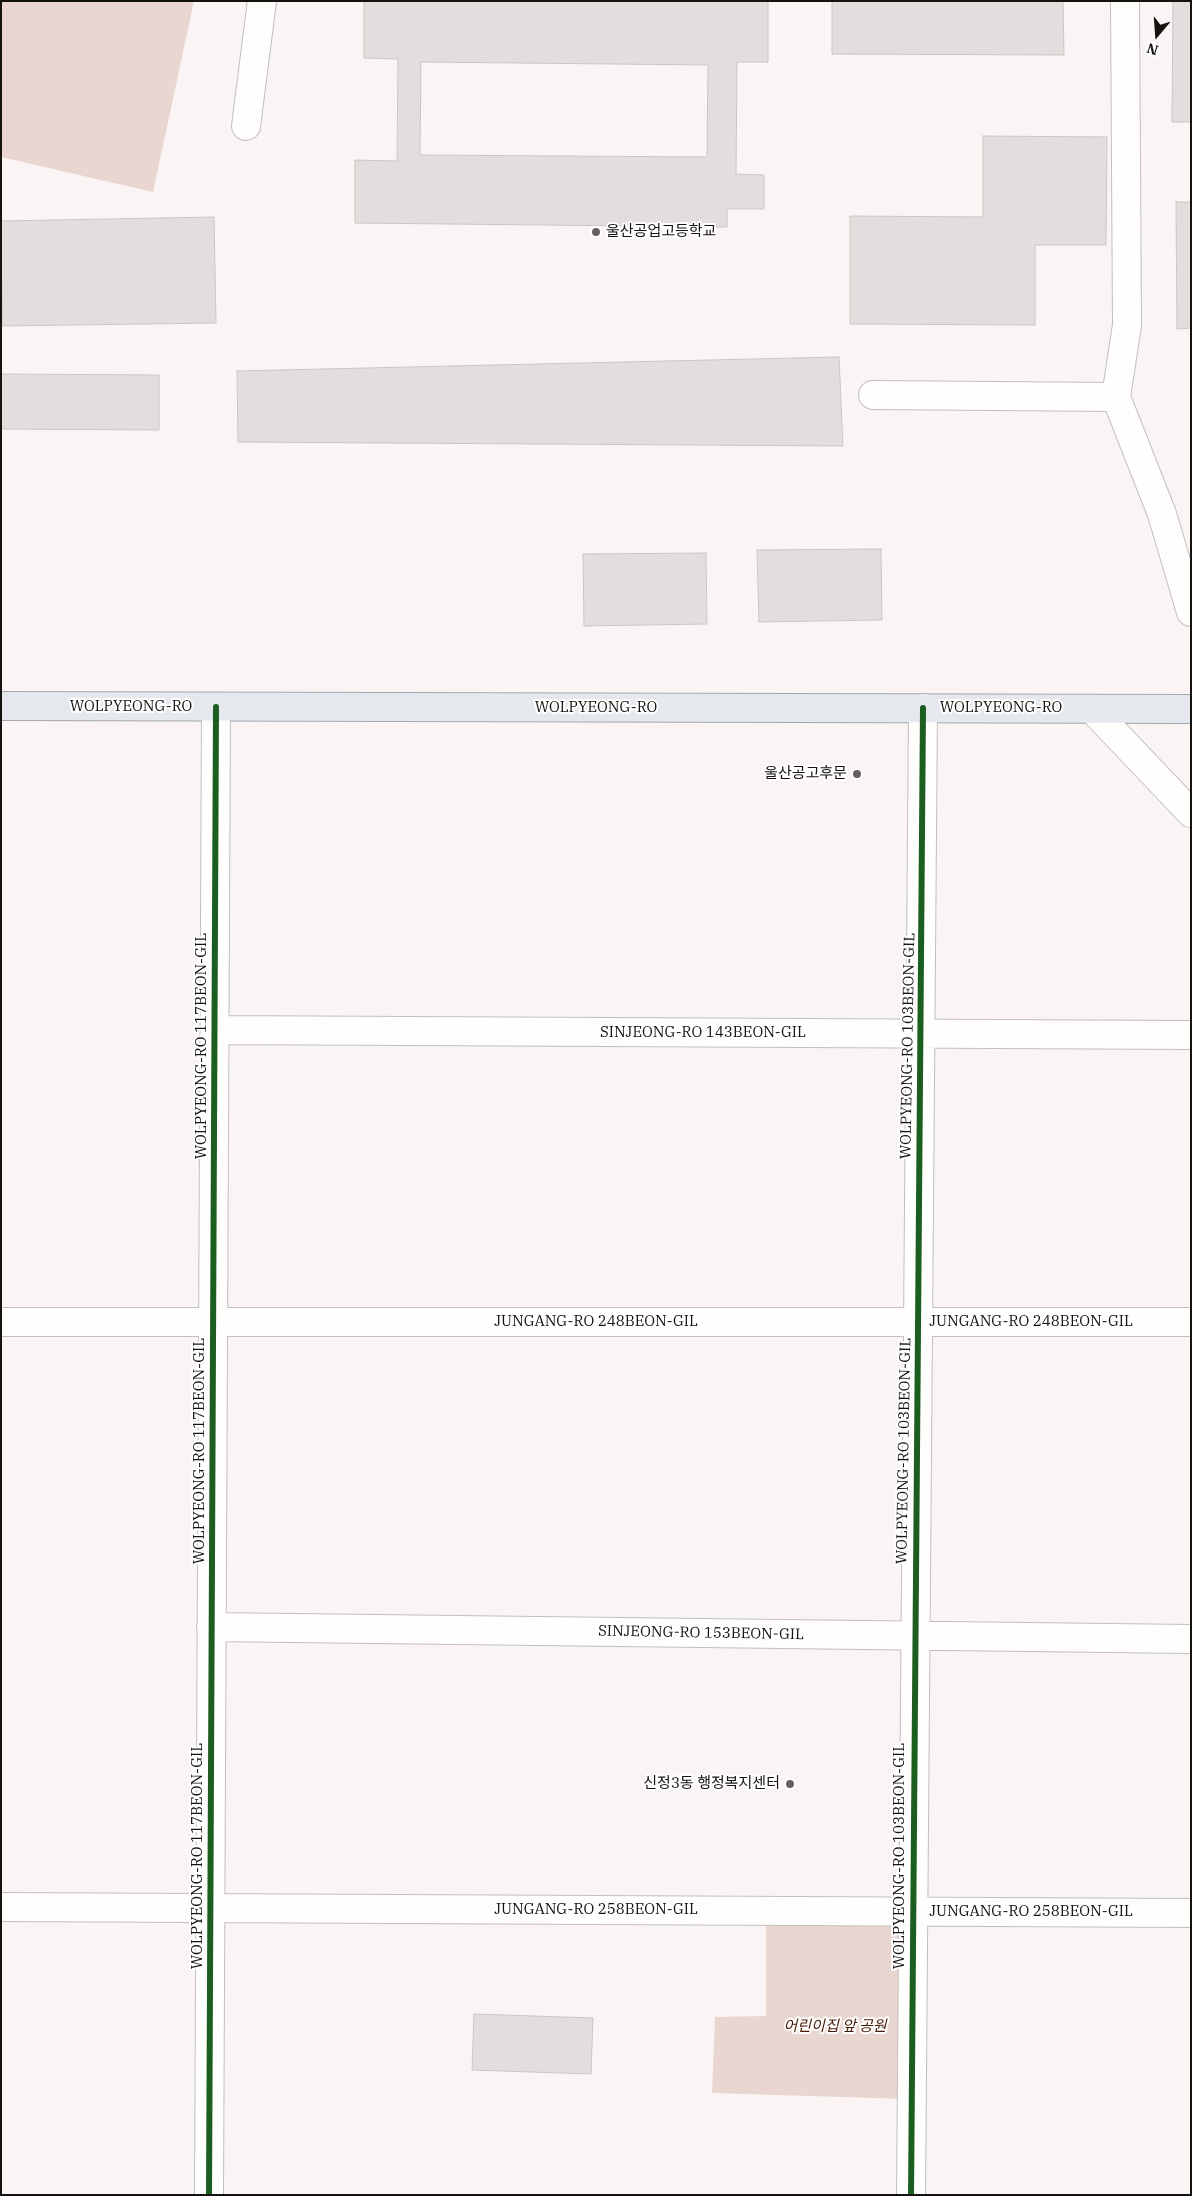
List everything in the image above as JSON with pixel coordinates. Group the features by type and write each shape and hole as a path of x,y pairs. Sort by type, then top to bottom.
{"main road":[{"name":"WOLPYEONG-RO","path":"1,706 1191,709"}],"street":[{"path":"246,126 262,1"},
{"path":"1125,1 1126,325 1116,397 1162,514 1191,612"},
{"path":"873,395 1116,397"},
{"name":"WOLPYEONG-RO 117BEON-GIL","path":"209,2195 216,707"},
{"name":"WOLPYEONG-RO 103BEON-GIL","path":"911,2195 923,708"},
{"path":"1092,708 1191,813"},
{"name":"SINJEONG-RO 143BEON-GIL","path":"215,1030 1191,1035"},
{"name":"JUNGANG-RO 248BEON-GIL","path":"1,1322 1191,1322"},
{"name":"SINJEONG-RO 153BEON-GIL","path":"211,1627 1191,1639"},
{"name":"JUNGANG-RO 258BEON-GIL","path":"1,1907 1191,1913"}],"green space":[{"path":"1,1 194,1 153,192 1,157"},
{"name":"어린이집 앞 공원","path":"766,1920 905,1920 906,2099 712,2093 715,2017 766,2016"}],"building":[{"path":"364,1 768,1 768,62 737,62 736,174 764,175 764,209 727,209 727,227 355,223 355,160 397,161 398,59 364,58","holes":["421,62 708,65 707,157 420,155"]},
{"path":"832,1 1063,1 1064,55 832,54"},
{"path":"1173,1 1191,1 1191,122 1172,122"},
{"path":"983,136 1107,137 1106,245 1035,245 1035,325 850,324 850,216 983,217"},
{"path":"1176,202 1191,202 1191,328 1177,329"},
{"path":"214,217 216,323 2,326 1,221"},
{"path":"839,357 843,446 238,442 237,371"},
{"path":"1,374 159,375 159,430 1,429"},
{"path":"881,549 882,620 759,622 757,550"},
{"path":"706,553 707,624 584,626 583,554"},
{"path":"474,2014 593,2018 591,2074 472,2070"}],"cycle path":[{"path":"209,2195 216,707"},
{"path":"911,2195 923,708"}],"place":[{"name":"울산공업고등학교","path":"596,232"},
{"name":"울산공고후문","path":"857,774"},
{"name":"신정3동 행정복지센터","path":"790,1784"}]}
